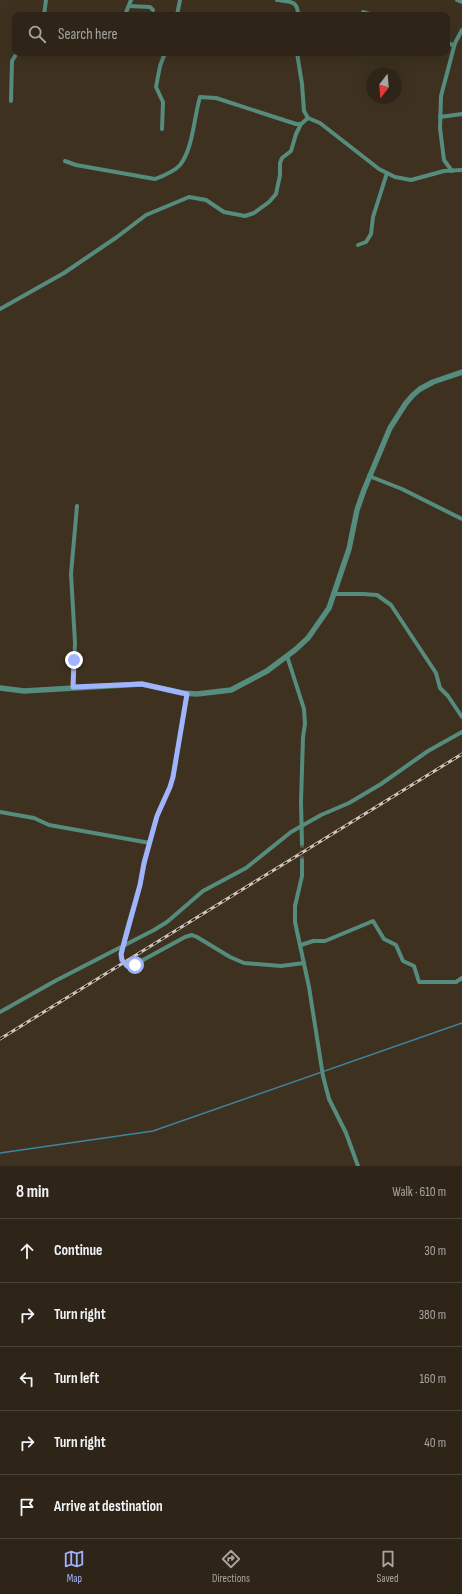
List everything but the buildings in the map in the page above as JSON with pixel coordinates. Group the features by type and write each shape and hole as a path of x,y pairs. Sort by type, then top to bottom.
{"street":[{"path":"44,12 46,0"},
{"path":"126,12 131,0"},
{"path":"178,12 180,0"},
{"path":"277,0 294,3 298,7 298,12"},
{"path":"457,0 462,2"},
{"path":"129,6 150,7 153,10"},
{"path":"452,171 444,160 440,117 441,96 454,46 462,30"},
{"path":"450,44 454,46"},
{"path":"11,101 12,61 15,56"},
{"path":"162,129 163,102 156,87 160,66 164,56"},
{"path":"297,56 304,111 308,118 320,123 379,169 395,177 411,180 462,170"},
{"path":"65,161 76,165 155,179 165,176 179,166 185,157 200,97 216,98 287,123 301,124"},
{"path":"440,117 462,114"},
{"path":"0,309 64,273 117,237 146,215 190,197 206,200 224,212 245,216 254,212 269,202 276,194 282,158 291,151 296,134 301,124 308,118"},
{"path":"358,245 366,242 371,234 373,217 387,173"},
{"path":"0,688 24,691 142,684 187,694 213,693 231,690 267,671 308,638 329,608 349,549 357,510 369,476 390,428 413,395 433,382 462,372"},
{"path":"369,476 402,489 462,519"},
{"path":"73,687 76,643 71,574 77,506"},
{"path":"333,594 377,595 391,605 436,672 440,688 448,696 462,717"},
{"path":"287,656 304,709 305,724 303,737 301,802 302,844"},
{"path":"187,694 173,777 170,787 159,809 121,958 128,967 135,965 185,937 192,935 230,957 244,963 281,966 304,963"},
{"path":"0,1012 55,981 161,926 203,891 246,868 291,832 302,825 349,803 462,732"},
{"path":"0,812 30,817 49,825 150,843"},
{"path":"302,860 302,876 295,906 295,922 301,945 326,1091 346,1133 357,1165"},
{"path":"301,945 313,941 325,941 373,922 384,939 396,945 403,961 414,966 419,982 456,982 462,978"}],"waterway":[{"path":"0,1153 153,1131 462,1023"}],"tunnel":[{"path":"302,844 302,860"}],"railway":[{"path":"0,1039 462,754"}],"route":[{"path":"74,660 73,687 142,684 187,694 173,777 170,787 159,809 121,954 122,960 128,967 135,965"}]}
